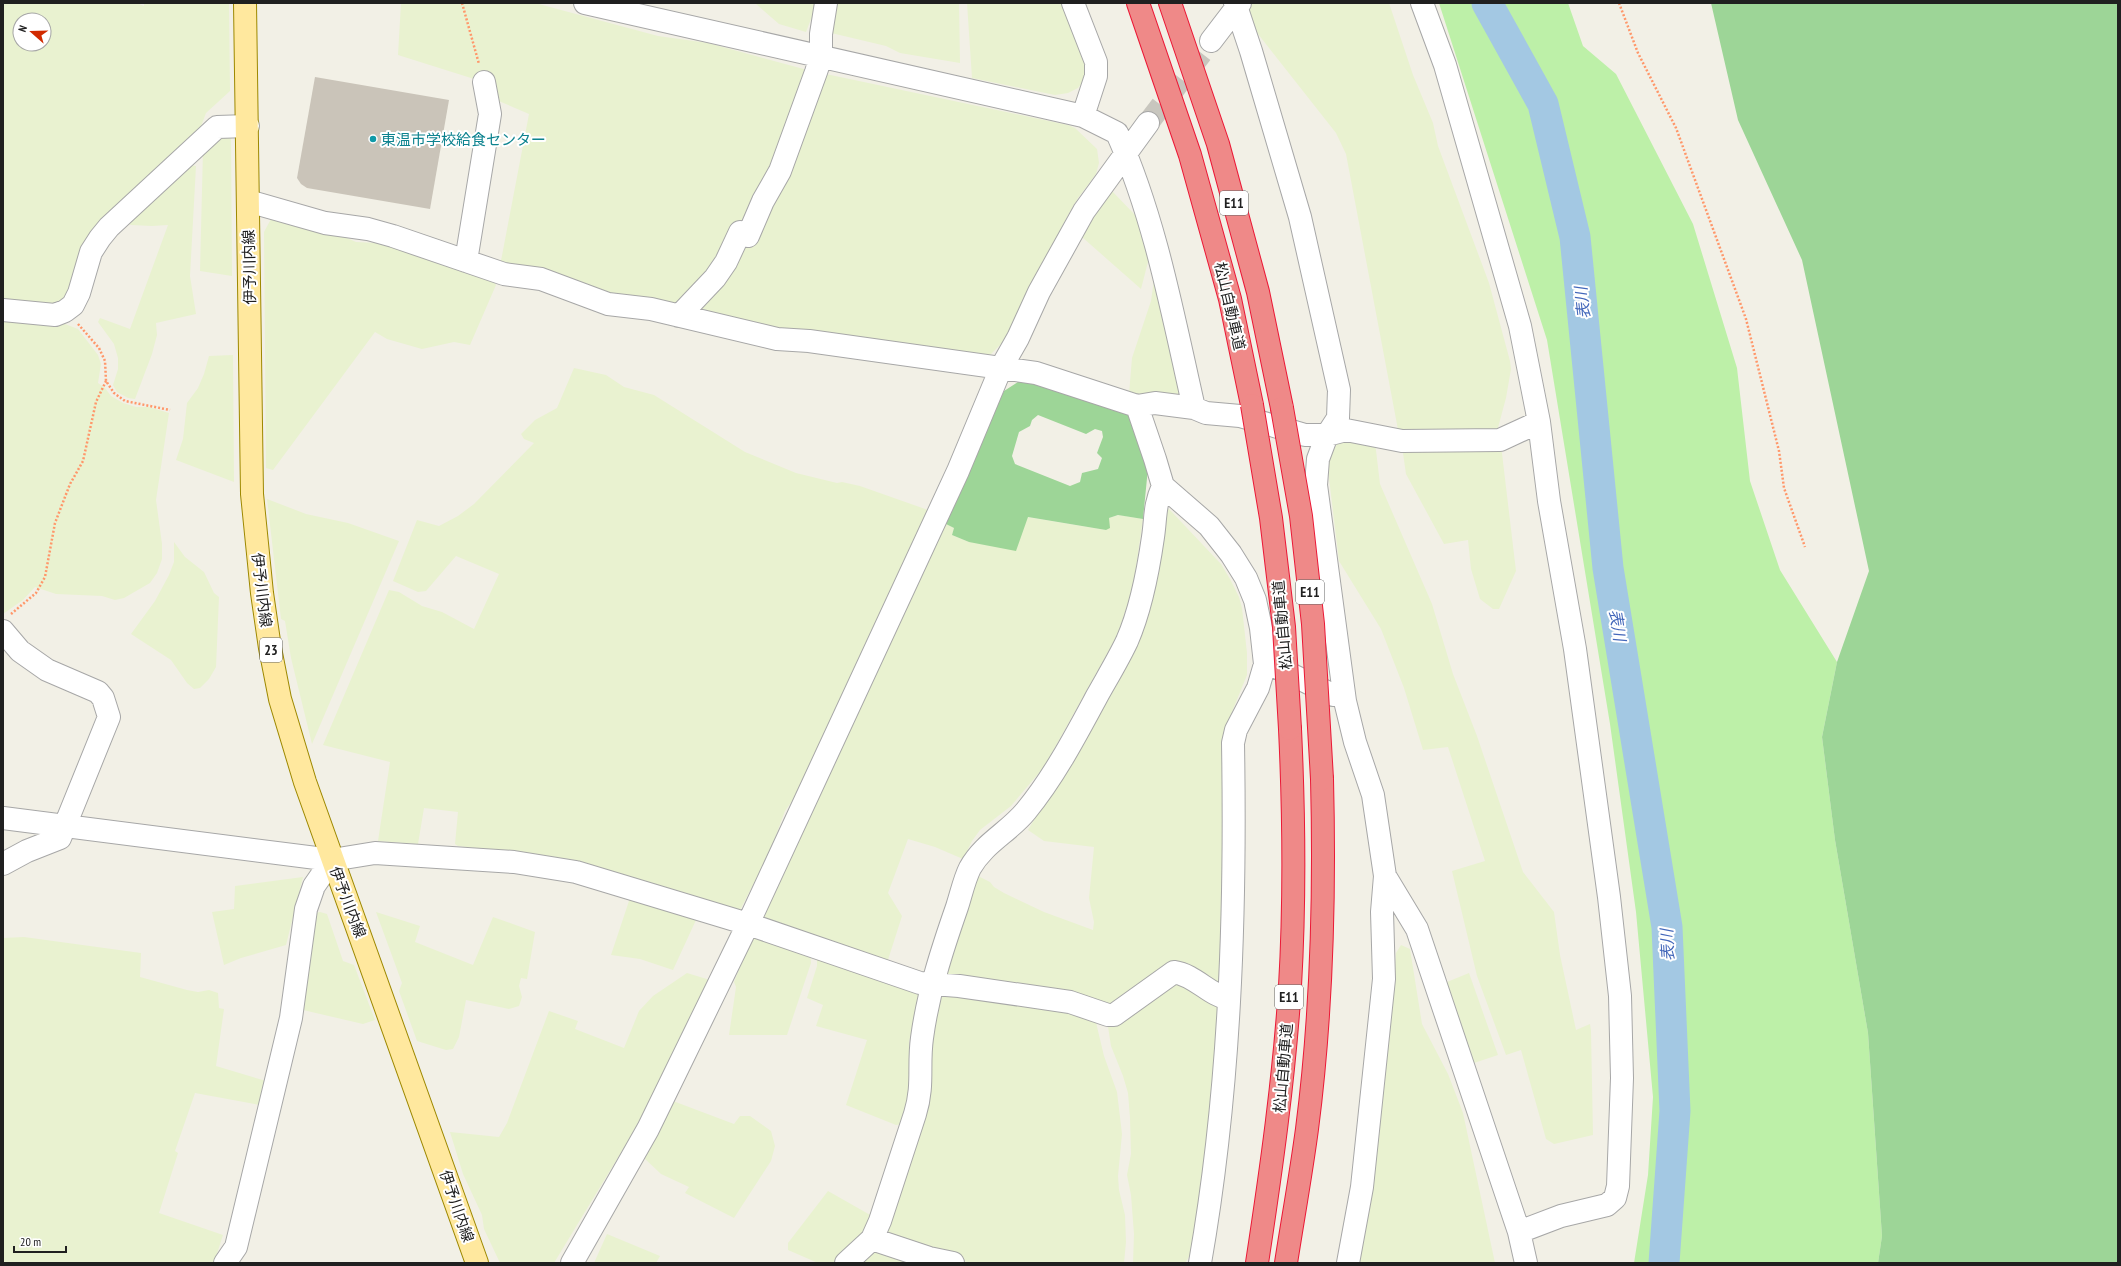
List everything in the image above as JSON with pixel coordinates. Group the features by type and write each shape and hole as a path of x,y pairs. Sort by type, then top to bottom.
{"highway":[{"name":"松山自動車道","path":"1138,3 1190,154 1230,299 1252,405 1271,518 1284,627 1290,729 1293,872 1290,986 1277,1126 1257,1263"},
{"name":"松山自動車道","path":"1170,3 1218,144 1258,292 1282,408 1301,516 1313,624 1322,779 1324,872 1319,990 1307,1128 1286,1263"}],"main road":[{"name":"伊予川内線","path":"245,3 248,126 252,494 262,593 280,699 305,782 332,860 477,1263"}],"street":[{"path":"585,3 1083,116 1117,133 1126,152 1159,255 1194,408"},
{"path":"679,316 715,278 726,262 740,232 748,236 763,201 780,171 821,57 821,34 826,3"},
{"path":"1073,3 1096,62 1096,76 1083,116"},
{"path":"1422,3 1444,65 1520,326 1539,422 1549,501 1575,649 1609,897 1620,996 1622,1078 1618,1186 1615,1198 1607,1206 1561,1216 1519,1232"},
{"path":"1211,41 1237,5"},
{"path":"1237,5 1300,217 1339,390 1338,418 1327,435 1318,459 1316,485 1345,701 1355,742 1373,795 1385,876 1382,912 1384,979 1362,1187 1348,1263"},
{"path":"466,261 490,114 484,82"},
{"path":"572,1263 648,1129 748,924 958,471 1001,368 1063,247 1084,211 1148,123"},
{"path":"3,310 55,315 65,311 73,305 91,252 109,227 217,127 248,126"},
{"path":"248,201 325,223 368,229 393,236 504,274 541,279 608,304 651,309 777,339 809,341 1036,373 1137,406 1155,403 1194,408 1206,413 1240,416 1305,435 1327,435 1346,430 1397,440 1500,440 1539,422"},
{"path":"846,1263 872,1239 880,1221 920,1096 921,1038 932,984 970,869 989,844 1026,812 1059,763 1126,642 1136,617 1154,535 1154,513 1162,486 1155,459 1137,406"},
{"path":"1162,486 1208,526 1231,554 1246,578 1255,600 1261,628 1265,664 1258,688 1236,730 1233,743 1233,895 1229,999 1218,1128 1200,1263"},
{"path":"3,864 27,851 60,838 108,717 107,707 98,692 47,670 20,651 4,624"},
{"path":"1265,664 1273,666 1345,701"},
{"path":"3,818 332,860 375,853 514,862 576,872 748,924 920,983 959,986 1070,1002 1108,1015 1114,1015 1174,972 1186,975 1216,995 1229,999"},
{"path":"225,1263 236,1246 291,1018 306,909 314,886 332,860"},
{"path":"1385,876 1417,929 1519,1232 1526,1263"},
{"path":"872,1239 930,1258 952,1263"}],"path":[{"path":"462,3 484,82"},
{"path":"1619,3 1638,53 1676,128 1746,318 1779,451 1784,488 1805,547"},
{"path":"4,624 36,593 45,577 55,523 70,484 84,461 96,402 106,381 105,361 99,348 65,311"},
{"path":"106,381 114,393 125,401 170,410"}],"green space":[{"path":"3,3 137,3 144,6 144,3 229,3 230,91 206,113 197,137 102,221 66,298 60,303 50,305 3,303"},
{"path":"401,3 535,3 658,36 708,43 811,71 775,169 722,258 677,309 611,298 500,266 529,114 494,99 490,84 398,55"},
{"path":"755,3 820,3 817,21 811,19 806,32 779,24"},
{"path":"830,3 959,3 960,63 900,53 886,46 827,32"},
{"path":"967,3 1063,3 1088,66 1084,80 1078,88 1068,93 1055,95 972,78"},
{"path":"1252,3 1389,3 1413,75 1433,123 1438,146 1489,283 1510,361 1511,369 1506,398 1496,435 1399,435 1346,154 1336,133 1247,20 1247,10"},
{"path":"1439,3 1568,3 1583,46 1616,74 1693,224 1737,368 1750,481 1780,570 1837,662 1822,737 1835,840 1868,1033 1882,1236 1878,1263 1634,1263 1648,1175 1653,1097 1636,912 1610,724 1547,340"},
{"path":"1711,3 2118,3 2118,1263 1878,1263 1882,1236 1868,1033 1835,840 1822,737 1837,662 1869,571 1802,260 1738,120"},
{"path":"821,73 1068,125 1075,128 1097,149 1099,163 1096,174 1078,198 1068,215 1005,340 991,354 984,357 780,332 691,313 719,282"},
{"path":"217,138 231,138 232,276 200,271 203,150"},
{"path":"189,165 196,166 190,276 196,314 156,323 157,335 152,354 135,399 128,398 117,392 113,385 118,369 118,358 114,344 98,322 100,318 130,329 168,225 131,225 124,222"},
{"path":"1112,191 1137,217 1149,258 1141,289 1082,237 1096,213"},
{"path":"271,219 343,234 347,238 356,242 377,243 380,240 491,276 496,285 470,345 454,342 422,349 387,339 375,332 273,470 266,468 264,232"},
{"path":"1155,273 1182,388 1180,394 1175,399 1129,394 1132,358 1151,301"},
{"path":"3,319 65,324 78,329 98,355 101,364 98,383 105,388 111,396 123,403 136,407 149,407 169,413 156,500 162,544 162,559 157,573 150,583 124,598 115,600 102,596 56,594 35,587 23,600 3,614"},
{"path":"233,355 234,482 176,460 183,439 187,403 198,388 209,356"},
{"path":"574,368 606,375 624,387 654,395 745,452 796,473 837,483 842,482 860,486 928,510 797,794 785,811 769,854 739,912 570,859 458,846 455,844 458,812 424,808 418,844 378,841 390,762 323,745 389,590 399,592 422,606 442,612 474,629 499,574 456,556 426,591 418,592 393,581 417,520 439,526 458,516 474,504 534,443 524,439 521,434 535,420 557,408"},
{"path":"1031,381 1133,412 1148,468 1143,519 1118,515 1109,518 1110,528 1106,530 1028,517 1016,551 969,542 952,535 954,528 944,523 1004,391 1018,382","holes":["1038,415 1086,434 1095,429 1102,431 1103,437 1097,453 1102,458 1098,469 1082,473 1080,482 1070,486 1015,464 1012,456 1019,432 1030,426 1032,420"]},
{"path":"1338,441 1375,442 1380,484 1432,604 1453,674 1477,736 1523,872 1554,912 1560,955 1576,1030 1590,1024 1593,1135 1554,1144 1546,1139 1521,1050 1506,1055 1477,976 1452,871 1485,861 1448,747 1423,750 1404,688 1381,629 1339,561 1328,470 1329,460"},
{"path":"1501,445 1516,571 1499,609 1493,609 1480,599 1471,569 1468,540 1444,544 1406,474 1402,446"},
{"path":"267,499 306,514 348,523 399,541 312,744 291,658 285,621 281,619"},
{"path":"1169,509 1221,564 1230,579 1239,597 1242,608 1247,653 1247,675 1225,729 1226,861 1221,988 1192,973 1115,1010 947,981 947,957 978,876 990,882 994,887 1004,893 1044,912 1093,930 1094,922 1089,898 1094,847 1044,841 1028,830 1081,740 1131,649 1160,512"},
{"path":"1119,515 1143,519 1133,588 1117,636 1044,767 1011,806 980,830 972,841 963,859 935,847 908,839 888,893 902,916 887,963 762,919 944,523 954,528 952,535 969,542 1027,517 1106,530 1109,518"},
{"path":"174,542 185,557 204,572 214,593 219,597 216,667 209,679 200,688 194,689 187,683 171,660 131,634 155,601 169,575 174,562"},
{"path":"303,877 286,945 241,958 224,965 212,912 234,909 235,886"},
{"path":"631,895 692,914 696,920 673,970 640,959 611,955"},
{"path":"320,912 327,914 343,961 354,965 375,1020 363,1024 303,1010 315,913"},
{"path":"376,912 420,926 415,942 473,965 493,917 535,932 527,979 521,978 519,986 522,997 519,1006 509,1009 466,1000 459,1037 453,1049 446,1050 417,1041 399,991 402,983"},
{"path":"753,935 810,950 811,963 787,1035 729,1035 736,987 734,982"},
{"path":"24,937 141,953 140,977 187,990 198,992 209,990 218,993 219,1008 224,1009 216,1066 266,1081 260,1105 195,1093 175,1151 178,1153 159,1213 223,1235 214,1263 3,1263 3,938"},
{"path":"1401,945 1410,949 1422,1024 1448,1074 1463,1113 1495,1263 1358,1263 1391,1023 1396,953"},
{"path":"817,955 921,992 909,1042 910,1059 916,1081 903,1124 896,1125 846,1105 867,1040 816,1026 823,1005 807,998 817,966"},
{"path":"687,973 710,980 662,1080 628,1141 554,1263 500,1263 484,1229 482,1215 463,1174 450,1132 499,1137 507,1123 549,1011 578,1021 575,1029 624,1048 639,1011 653,996"},
{"path":"1469,973 1498,1055 1468,1065 1447,982"},
{"path":"1170,978 1217,1001 1221,1013 1215,1097 1192,1252 1185,1263 1133,1263 1134,1234 1131,1195 1127,1175 1131,1154 1128,1093 1111,1046 1107,1020"},
{"path":"939,988 1094,1014 1104,1056 1117,1092 1122,1134 1118,1176 1119,1190 1125,1215 1126,1242 1124,1263 972,1263 930,1254 880,1235 928,1070"},
{"path":"673,1101 734,1124 740,1116 750,1116 771,1131 775,1146 771,1161 734,1218 685,1193 689,1187 661,1174 644,1158"},
{"path":"828,1191 872,1216 865,1234 836,1263 818,1263 788,1250 788,1243"},
{"path":"607,1234 660,1256 656,1263 594,1263"},
{"path":"872,1246 927,1263 853,1263"}],"building":[{"name":"東温市学校給食センター","path":"315,77 449,100 430,209 307,188 301,184 297,178"}],"waterway":[{"name":"表川","path":"1487,3 1543,104 1575,237 1608,568 1667,927 1675,1111 1664,1263"}],"tunnel":[{"path":"1148,123 1211,41"}],"place":[{"name":"東温市学校給食センター","path":"373,139"}]}
